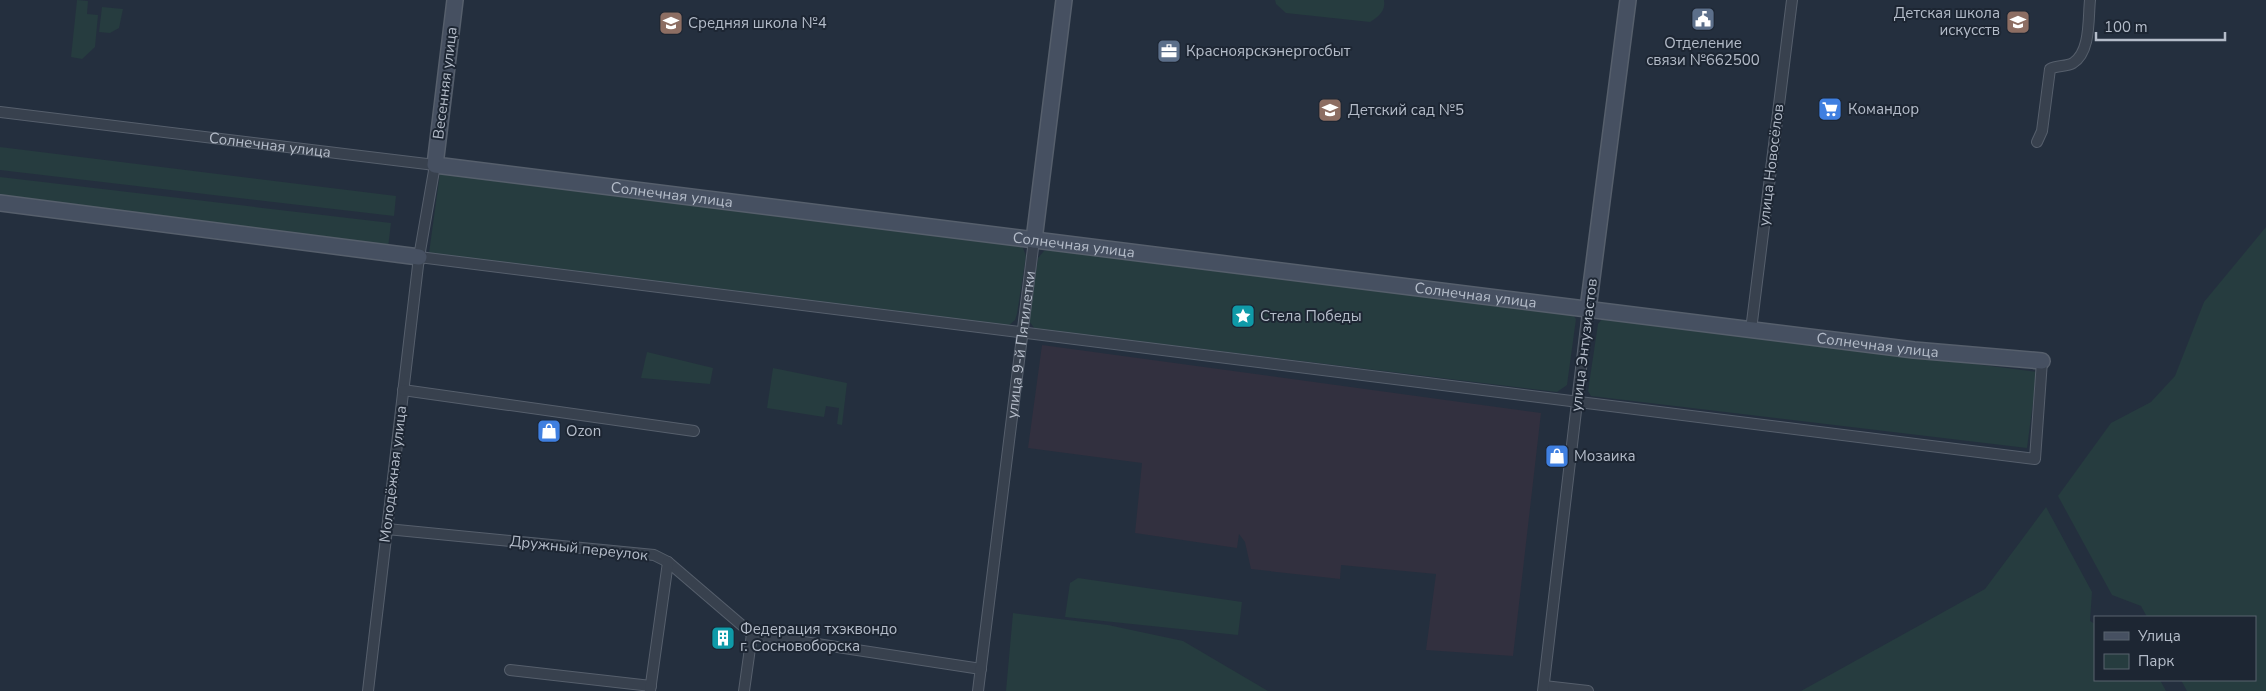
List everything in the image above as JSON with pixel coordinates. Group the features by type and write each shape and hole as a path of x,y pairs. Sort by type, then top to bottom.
{"street":[{"name":"Весенняя улица","path":"435,165 455,0"},
{"name":"улица 9-й Пятилетки","path":"978,691 1064,0"},
{"name":"улица Энтузиастов","path":"1544,688 1588,310 1628,0"},
{"name":"улица Новосёлов","path":"1751,330 1792,0"},
{"path":"2037,142 2042,131 2050,70 2055,66 2072,63 2081,55 2086,42 2090,0"},
{"name":"Солнечная улица","path":"0,112 1914,350 2042,361 2035,459 419,257"},
{"name":"Молодёжная улица","path":"368,691 419,257 435,165"},
{"path":"0,203 419,257"},
{"path":"403,390 694,431"},
{"name":"Дружный переулок","path":"387,529 654,555 668,562 752,634"},
{"path":"510,670 651,688 668,562"},
{"path":"744,691 752,634 981,669"},
{"path":"1544,688 1588,691"}],"shaded area":[{"path":"1042,345 1541,413 1513,656 1426,650 1436,574 1341,565 1340,579 1251,569 1245,542 1239,534 1237,548 1135,533 1142,463 1028,448"}],"green space":[{"path":"77,0 88,1 87,14 98,15 95,47 82,59 71,57"},
{"path":"1275,0 1384,0 1384,7 1381,13 1370,22 1286,13 1276,4"},
{"path":"102,7 123,9 119,28 110,33 99,32"},
{"path":"0,147 396,196 394,216 0,170"},
{"path":"440,173 1018,244 1023,248 1026,256 1017,314 1015,320 1008,326 429,253"},
{"path":"0,177 391,223 388,248 0,198"},
{"path":"2266,227 2266,691 2187,691 2182,681 2256,681 2256,616 2146,616 2141,606 2112,595 2058,496 2111,423 2151,402 2175,376 2204,302"},
{"path":"1052,249 1573,315 1576,319 1567,385 1557,392 1035,329 1029,321 1038,258 1044,251"},
{"path":"1609,318 2037,372 2027,448 1591,396 1588,391 1598,324 1602,319"},
{"path":"647,352 713,368 710,384 641,378"},
{"path":"773,368 847,383 842,425 837,424 839,408 826,406 824,417 767,408"},
{"path":"2046,507 2092,592 2090,621 2094,623 2094,681 2161,681 2166,691 1801,691 1985,589"},
{"path":"1078,578 1242,602 1238,635 1065,617 1070,583"},
{"path":"1013,613 1108,625 1183,641 1268,691 1006,691"}],"place":[{"name":"Отделение связи №662500","path":"1703,19"},
{"name":"Детская школа искусств","path":"2018,22"},
{"name":"Средняя школа №4","path":"671,23"},
{"name":"Красноярскэнергосбыт","path":"1169,51"},
{"name":"Командор","path":"1830,109"},
{"name":"Детский сад №5","path":"1330,110"},
{"name":"Стела Победы","path":"1243,316"},
{"name":"Ozon","path":"549,431"},
{"name":"Мозаика","path":"1557,456"},
{"name":"Федерация тхэквондо г. Сосновоборска","path":"723,638"}]}
